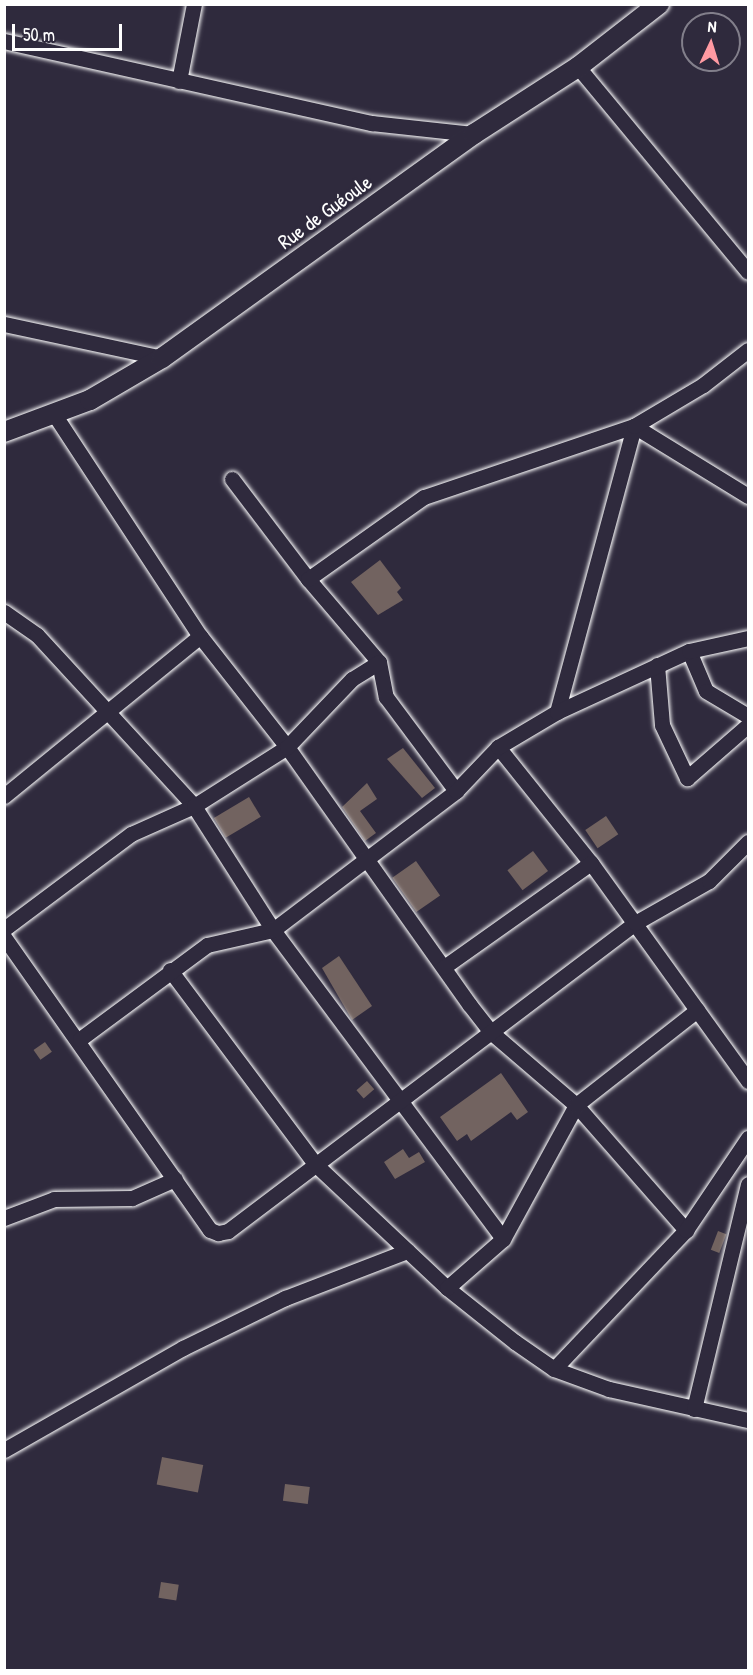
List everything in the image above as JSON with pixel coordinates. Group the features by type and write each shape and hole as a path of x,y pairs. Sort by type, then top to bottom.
{"main road":[{"name":"Rue de Guéoule","path":"4,432 90,400 162,358 474,134 578,68 659,4"}],"street":[{"path":"179,81 194,4"},
{"path":"4,41 372,123 474,134"},
{"path":"578,68 748,272"},
{"path":"4,324 162,358"},
{"path":"308,579 424,496 634,426 704,386 748,350"},
{"path":"54,414 200,636 287,747 364,861 492,1033 576,1105 686,1230"},
{"path":"634,426 748,496"},
{"path":"557,712 634,426"},
{"path":"232,479 308,579 379,662 386,697 456,791"},
{"path":"4,612 37,635 104,713 194,806 273,930 503,1239"},
{"path":"4,796 200,636"},
{"path":"80,1039 170,970 207,945 273,930 456,791 498,747 557,712 689,651 748,638"},
{"path":"689,651 706,691 748,717"},
{"path":"4,929 131,834 194,806 287,747 352,678 379,662"},
{"path":"657,665 662,726 687,778 748,725"},
{"path":"498,747 591,862 748,1081"},
{"path":"4,937 80,1039 210,1230 218,1233 228,1232 398,1098 492,1033 635,923 692,893 748,842"},
{"path":"444,967 591,862"},
{"path":"170,970 315,1164 447,1288 554,1369 609,1389 748,1420"},
{"path":"447,1288 503,1239 576,1105 697,1010"},
{"path":"554,1369 686,1230 742,1157 748,1138"},
{"path":"4,1218 54,1199 132,1198 175,1179"},
{"path":"694,1408 748,1184"},
{"path":"4,1449 183,1348 285,1298 407,1251"}],"building":[{"path":"380,560 401,588 397,592 403,600 378,615 351,582"},
{"path":"403,748 435,788 422,798 387,759"},
{"path":"367,783 377,799 360,811 376,833 365,841 342,807"},
{"path":"249,797 261,817 226,838 214,818"},
{"path":"606,816 618,834 598,848 585,830"},
{"path":"533,851 548,871 522,890 507,870"},
{"path":"416,861 440,895 416,912 392,878"},
{"path":"339,956 372,1006 352,1020 322,968"},
{"path":"45,1042 52,1052 40,1060 34,1050"},
{"path":"501,1073 528,1112 517,1120 511,1112 471,1141 467,1134 457,1141 440,1117"},
{"path":"367,1081 374,1089 364,1098 356,1090"},
{"path":"403,1149 409,1158 419,1152 425,1162 395,1179 384,1162"},
{"path":"718,1231 726,1234 719,1253 711,1250"},
{"path":"162,1457 203,1465 198,1492 157,1484"},
{"path":"285,1484 310,1487 308,1504 283,1501"},
{"path":"161,1582 179,1585 176,1601 158,1598"}]}
